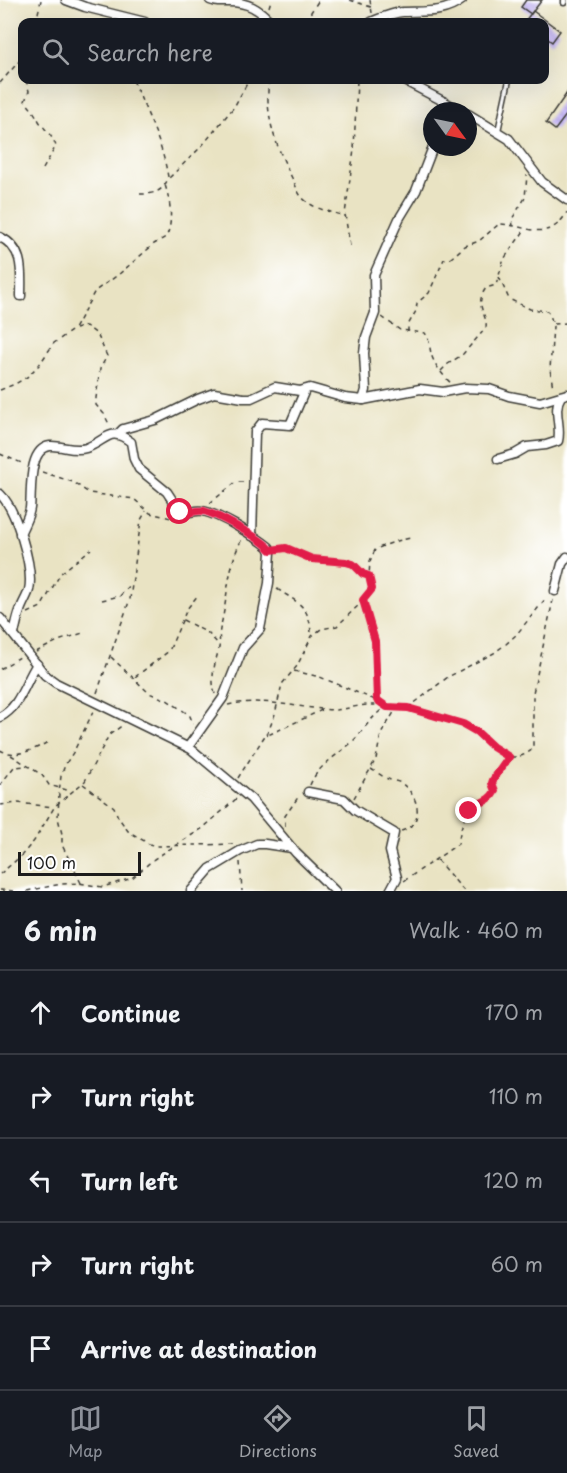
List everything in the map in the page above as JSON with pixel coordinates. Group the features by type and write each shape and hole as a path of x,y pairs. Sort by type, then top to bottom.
{"street":[{"path":"66,0 129,18"},
{"path":"210,0 217,3 249,4 268,18"},
{"path":"379,18 393,14 434,12 449,8 462,0"},
{"path":"410,84 441,102"},
{"path":"477,119 509,139 542,182 567,200"},
{"path":"363,400 366,390 364,353 366,337 375,310 374,275 399,219 416,191 430,156"},
{"path":"0,237 9,243 20,256 21,296"},
{"path":"118,434 123,429 155,420 210,394 243,399 275,387 300,391 315,388 345,398 363,400 412,390 443,392 489,388 508,396 540,402 561,396"},
{"path":"250,535 255,473 253,441 255,432 262,423 290,425 305,390"},
{"path":"498,459 515,454 527,447 546,445 563,439 560,435 557,403 561,396"},
{"path":"20,534 30,508 33,468 37,457 44,449 49,446 88,448 110,434 118,434 131,442 134,459 139,469 167,492 180,512 189,513 199,510 219,517 263,542 271,550 269,583 260,628 243,648 218,706 188,747"},
{"path":"0,494 9,505 28,563 30,589 17,620 14,634"},
{"path":"555,591 562,564 567,557"},
{"path":"0,618 45,675 56,683 132,722 188,747 234,784 335,891"},
{"path":"0,717 14,707 28,677 38,664"},
{"path":"308,792 344,799 356,810 394,833 390,851 397,873 392,887"},
{"path":"191,891 210,869 237,847 265,844 292,848"}],"lane":[{"path":"498,131 508,84"}],"path":[{"path":"37,18 41,0"},
{"path":"310,18 319,0"},
{"path":"350,0 371,7"},
{"path":"370,0 372,18"},
{"path":"0,83 18,63"},
{"path":"27,84 29,91 25,101 51,134 56,146 43,169"},
{"path":"135,84 158,136 168,179"},
{"path":"140,194 158,193 234,107 247,84"},
{"path":"269,84 268,113 274,138 298,191 307,203 345,216"},
{"path":"350,246 345,216 354,150 357,84"},
{"path":"514,227 512,219 526,195 527,173 522,156"},
{"path":"74,329 95,291 168,234 170,212 165,185"},
{"path":"408,332 417,303 429,293 444,259 451,258 465,246 479,241 499,224 542,231 553,227 563,219 567,212"},
{"path":"441,370 463,354 486,328 480,298 486,288 496,285 504,259 525,230"},
{"path":"498,276 509,299 530,309 547,311 553,324 550,369 561,396"},
{"path":"375,310 394,326 408,332 426,333 434,360 446,378 459,389"},
{"path":"553,324 567,323"},
{"path":"0,390 27,376 39,365 54,343 74,329 86,326 94,330 107,356 100,369 96,405 118,434"},
{"path":"0,454 9,456 47,475 59,476 73,482 89,493 134,499 150,513 174,519 189,513"},
{"path":"199,510 236,482 253,482"},
{"path":"81,883 62,844 58,818 61,776 65,765 75,751 95,703 130,600 141,520 146,510"},
{"path":"250,535 241,540 226,593 223,621 219,631 219,646 213,671 218,706 254,702 336,710 371,705 408,708 463,724 509,757"},
{"path":"267,735 282,684 297,666 312,636 321,629 337,626 372,589 369,576 371,557 375,550 392,542 397,543 412,538"},
{"path":"271,550 286,548 312,559 346,562 353,564 363,574 369,576"},
{"path":"17,620 41,607 60,573 91,549"},
{"path":"102,600 120,596 132,582"},
{"path":"269,583 303,606 310,619 312,636"},
{"path":"408,708 448,677 494,653 506,644 540,604 555,591"},
{"path":"392,887 406,881 426,864 458,844 461,827 472,807 483,803 493,795 495,791 493,780 509,757 533,749 533,693 555,591"},
{"path":"134,677 169,651 187,609 198,595"},
{"path":"363,600 375,641 377,700"},
{"path":"183,620 208,633 219,646"},
{"path":"0,669 52,644 83,633"},
{"path":"111,657 149,693 167,700 190,716 196,734"},
{"path":"292,671 320,677 377,700 386,707"},
{"path":"286,839 285,816 296,800 308,792 313,778 325,762 344,750 376,714 386,707"},
{"path":"350,804 371,769 378,752 381,734 397,708"},
{"path":"234,784 258,744 267,735 326,709"},
{"path":"0,874 34,841 54,807 89,775 108,735 121,725 132,722"},
{"path":"11,755 26,752 50,741"},
{"path":"0,750 42,775 49,785 71,791"},
{"path":"0,785 14,767 27,766"},
{"path":"371,769 400,782 411,792 415,800 418,814 415,822 410,828 394,833"},
{"path":"82,783 114,807 128,831 148,844 237,847 242,891"},
{"path":"27,891 61,884 111,885 132,878 154,859 220,814 243,792"},
{"path":"0,805 18,803 54,807"},
{"path":"436,859 464,891"},
{"path":"98,886 101,891"},
{"path":"0,890 15,891"}],"building":[{"path":"526,0 542,0 531,14 521,7"},
{"path":"533,11 542,18 527,18"},
{"path":"549,23 560,31 552,42 549,40"},
{"path":"567,93 567,114 555,130 546,123"}],"route":[{"path":"180,512 185,514 199,510 219,517 263,542 271,550 286,548 312,559 346,562 358,567 363,574 369,576 372,589 363,600 375,641 377,700 387,707 408,708 463,724 509,757 493,780 495,791 493,795 469,811"}]}
